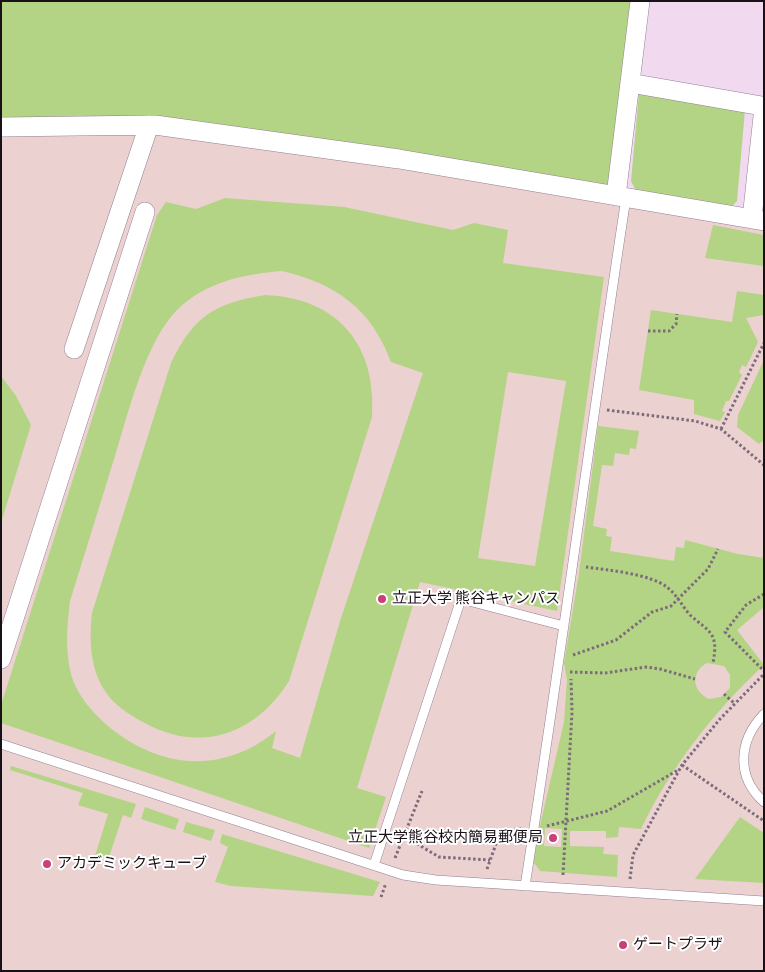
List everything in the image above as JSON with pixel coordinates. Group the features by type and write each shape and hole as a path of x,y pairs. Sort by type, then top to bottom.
{"street":[{"path":"621,197 630,83 640,1"},
{"path":"1,127 149,125 399,159 758,220 763,102 630,83"},
{"path":"74,349 132,163 149,125"},
{"path":"1,659 144,212"}],"lane":[{"path":"525,886 559,671 621,197"},
{"path":"374,865 461,599 564,626"},
{"path":"764,714 749,733 743,756 746,781 753,793 764,802"},
{"path":"1,744 374,865 436,880 764,901"}],"path":[{"path":"648,331 669,331 676,324 677,314"},
{"path":"721,430 764,343"},
{"path":"594,408 695,421 721,430 764,465"},
{"path":"560,658 580,654 616,640 652,612 667,609 708,569 718,549"},
{"path":"573,566 646,578 666,586 678,598 689,614 708,628 712,636 715,653 713,663"},
{"path":"628,892 633,855 682,765 764,672 725,632 746,605 764,594"},
{"path":"559,671 605,673 646,667 695,679"},
{"path":"562,888 572,712 570,672"},
{"path":"724,694 734,704"},
{"path":"682,765 764,821"},
{"path":"565,823 607,811 680,770"},
{"path":"382,897 390,870 422,791"},
{"path":"404,836 439,857 490,860"}],"shaded area":[{"name":"立正大学 熊谷キャンパス","path":"154,128 764,227 764,971 1,971 1,130"}],"green space":[{"path":"1,1 633,1 613,188 386,153 1,120"},
{"path":"639,93 745,110 737,201 731,207 636,191 631,181"},
{"path":"225,198 344,207 453,230 474,223 508,230 503,263 604,277 557,611 420,582 357,788 386,797 369,848 1,723 1,705 157,215 166,202 196,209","holes":["282,271 319,283 349,301 373,327 383,343 391,362 423,373 341,618 300,758 272,748 276,731 255,745 234,755 213,760 191,761 170,758 149,751 128,740 102,721 81,696 73,681 68,656 67,628 70,601 139,378 147,358 166,323 188,300 213,286 239,277","508,372 566,381 535,566 478,558"]},
{"path":"713,225 764,235 764,266 705,258"},
{"path":"737,291 764,295 764,315 746,318 758,342 746,367 742,365 739,372 742,375 729,401 726,401 722,411 725,412 720,421 694,414 694,400 639,390 651,310 732,322"},
{"path":"265,295 291,298 313,305 332,316 348,330 360,348 368,368 372,391 372,417 289,681 275,700 260,715 243,726 225,734 185,737 164,732 132,716 113,701 105,691 96,673 92,653 92,613 171,363 188,334 207,315 218,308 232,303"},
{"path":"764,360 764,440 759,444 737,427 738,415"},
{"path":"1,376 16,396 31,425 1,523"},
{"path":"598,426 639,431 636,449 630,448 629,455 615,453 613,466 602,465 593,526 607,529 606,536 612,537 610,551 674,561 676,547 684,548 685,540 738,554 764,558 764,607 737,630 764,665 727,702 695,741 666,784 641,829 619,827 618,837 606,838 606,831 570,831 570,846 604,847 603,854 618,855 617,877 540,871 532,860 564,722 567,680 564,663 579,573","holes":["707,663 724,666 730,675 730,688 721,697 709,699 703,696 696,686 695,681 698,671","545,828 562,829 561,847 544,846"]},
{"path":"11,766 136,804 131,818 123,815 105,869 106,858 95,856 108,814 78,805 83,793 10,770"},
{"path":"145,807 179,819 175,830 141,819"},
{"path":"740,817 764,833 764,883 695,879"},
{"path":"186,822 215,830 211,841 183,832"},
{"path":"222,834 380,882 373,896 231,886 215,882 228,847 220,843"}],"place":[{"name":"立正大学 熊谷キャンパス","path":"382,599"},
{"name":"立正大学熊谷校内簡易郵便局","path":"553,838"},
{"name":"アカデミックキューブ","path":"47,864"},
{"name":"ゲートプラザ","path":"623,945"}]}
